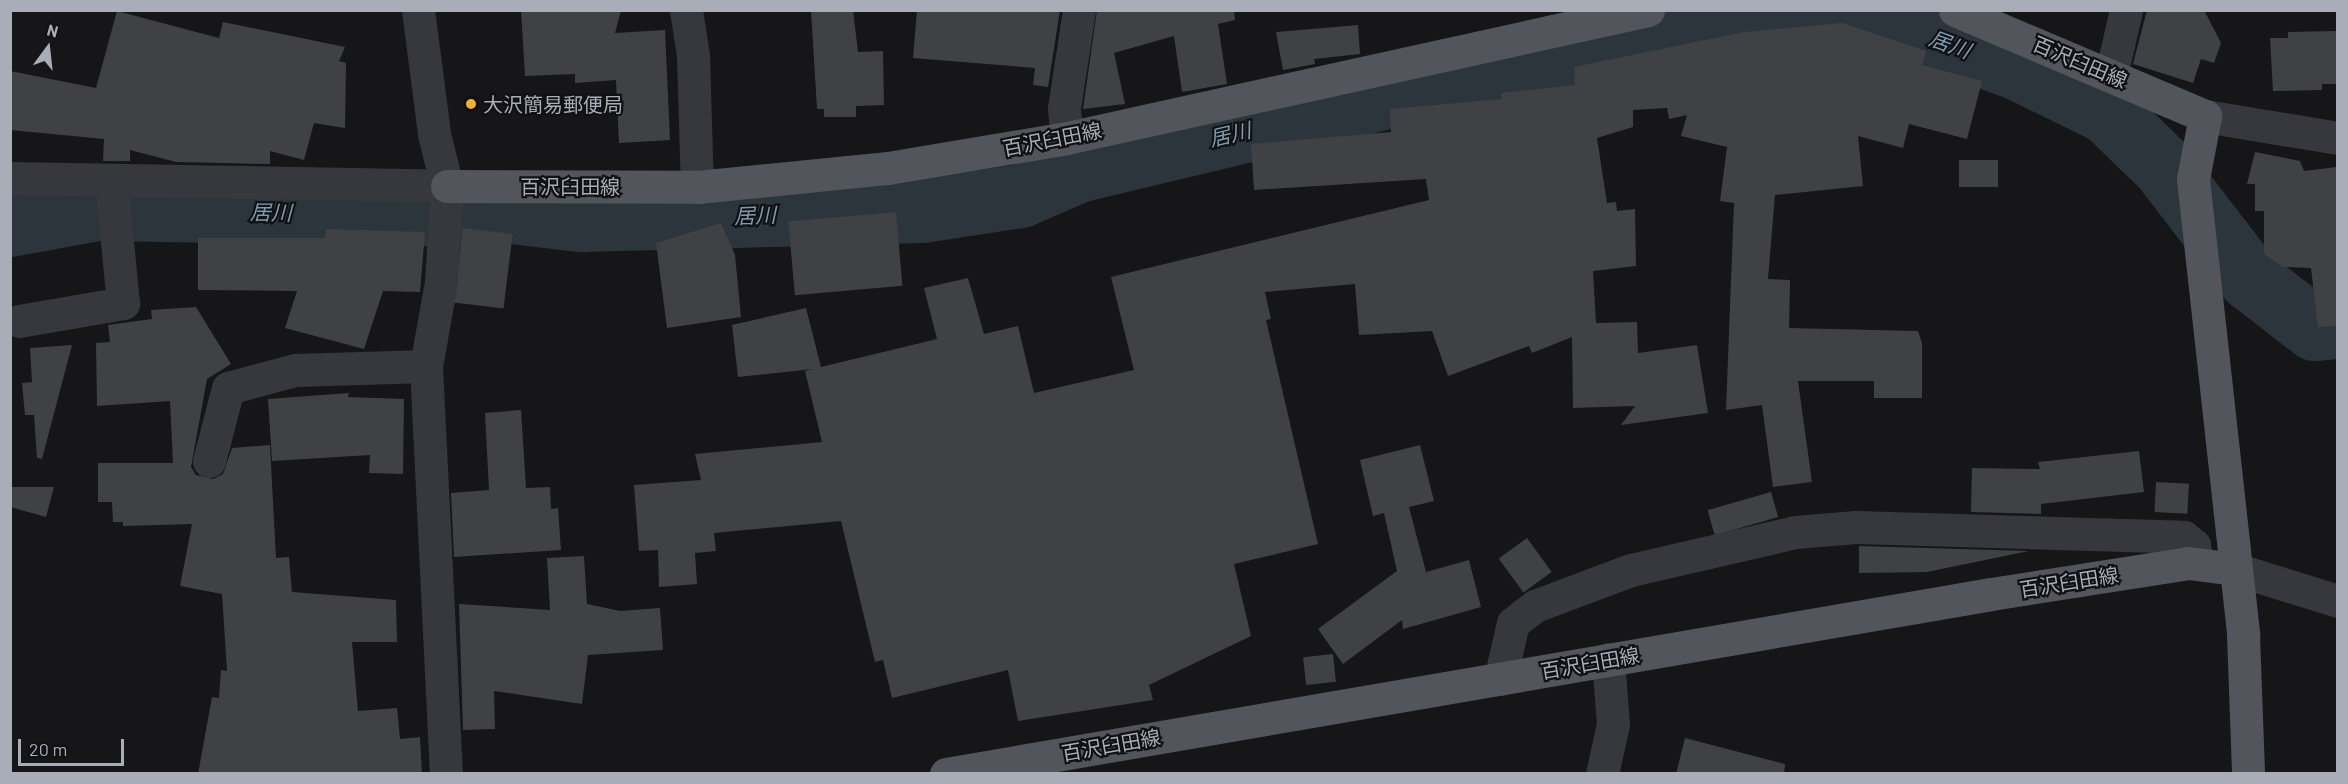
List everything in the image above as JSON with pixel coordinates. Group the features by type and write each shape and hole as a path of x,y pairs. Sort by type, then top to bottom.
{"main road":[{"name":"百沢臼田線","path":"447,201 697,187 888,168 1067,138 1648,10"},
{"name":"百沢臼田線","path":"1954,10 2205,116"},
{"path":"2205,116 2193,179 2196,225 2244,646 2248,774"},
{"name":"百沢臼田線","path":"946,774 1608,659 2198,564 2235,569"}],"street":[{"path":"418,10 434,134 447,201 426,366 446,774"},
{"path":"686,10 693,55 697,187"},
{"path":"1067,138 1064,108 1078,10"},
{"path":"2111,75 2126,10"},
{"path":"2205,116 2337,138"},
{"path":"10,178 112,199 447,201"},
{"path":"19,321 123,303 112,199"},
{"path":"209,460 228,388 295,370 426,366"},
{"path":"1500,678 1513,623 1536,606 1631,570 1795,532 1856,527 2184,537 2194,544 2198,564"},
{"path":"2235,569 2337,601"},
{"path":"1602,774 1613,724 1608,659"}],"building":[{"path":"521,10 621,10 615,33 665,30 670,140 619,143 616,80 575,83 575,74 525,76"},
{"path":"811,10 853,10 858,52 883,51 884,105 856,106 856,117 824,117 824,109 817,109"},
{"path":"917,10 1060,10 1048,87 1033,85 1035,68 913,58"},
{"path":"1097,10 1234,10 1235,20 1218,24 1227,84 1182,92 1174,36 1114,53 1125,104 1083,109"},
{"path":"2147,10 2204,10 2221,43 2214,63 2201,59 2193,83 2133,64"},
{"path":"117,11 219,38 223,22 345,47 339,61 346,63 345,128 314,123 304,160 270,151 270,164 176,162 130,150 130,161 103,161 104,139 10,130 10,71 96,88"},
{"path":"1842,23 1926,51 1922,65 1982,81 1967,139 1909,124 1903,148 1858,136 1863,186 1775,195 1768,279 1790,280 1789,328 1918,331 1922,343 1922,398 1874,398 1874,381 1798,381 1812,482 1773,487 1762,405 1726,410 1734,203 1720,201 1727,147 1681,136 1687,115 1669,119 1667,108 1633,110 1633,127 1597,138 1607,203 1616,202 1617,211 1635,209 1636,266 1593,271 1596,323 1637,322 1638,353 1697,345 1708,413 1621,425 1635,406 1573,408 1572,337 1532,353 1529,346 1448,376 1432,331 1359,335 1355,284 1265,292 1271,319 1266,320 1318,544 1234,564 1251,636 1149,685 1153,700 1018,721 1008,670 892,698 883,660 875,662 841,521 714,533 716,551 695,553 697,584 659,587 658,550 639,551 634,485 701,480 695,454 822,442 805,371 813,369 738,377 732,325 806,308 821,367 937,339 924,288 968,278 984,334 1018,326 1034,393 1134,370 1111,277 1429,200 1426,179 1254,190 1251,144 1391,132 1390,109 1501,99 1501,93 1575,85 1574,67 1744,32"},
{"path":"1358,25 1360,54 1314,59 1315,64 1283,70 1276,32"},
{"path":"2337,31 2337,84 2322,84 2322,90 2273,91 2270,38 2288,38 2288,32"},
{"path":"2255,152 2300,161 2304,171 2337,167 2337,326 2318,327 2311,268 2283,267 2264,254 2264,211 2255,211 2255,184 2247,184"},
{"path":"1959,160 1998,160 1998,187 1959,187"},
{"path":"896,212 902,286 795,295 788,221"},
{"path":"721,223 735,255 741,317 667,328 656,243"},
{"path":"463,228 513,234 503,309 454,302"},
{"path":"326,229 425,232 420,292 383,291 364,349 285,328 297,291 198,290 198,238 325,238"},
{"path":"196,307 231,364 207,379 191,467 196,475 213,479 223,474 232,448 270,445 276,558 289,557 292,592 396,600 397,642 352,642 358,711 397,708 400,739 420,737 422,774 198,774 212,697 219,698 221,670 227,671 222,594 180,586 192,524 123,526 123,522 113,522 112,502 98,502 98,463 173,463 170,401 97,406 96,343 110,342 108,325 152,319 151,310"},
{"path":"72,345 42,459 37,458 34,415 25,415 22,383 32,382 30,348"},
{"path":"349,393 348,397 404,399 403,474 369,473 370,455 272,461 268,399"},
{"path":"521,410 526,488 550,487 551,509 558,508 561,550 454,557 451,493 489,490 485,413"},
{"path":"1420,445 1434,501 1409,507 1426,572 1469,560 1481,607 1403,629 1402,620 1343,664 1318,629 1397,571 1384,513 1373,516 1360,460"},
{"path":"2139,451 2144,492 2041,504 2041,514 1971,512 1972,468 2040,469 2038,462"},
{"path":"2156,482 2189,484 2187,514 2154,512"},
{"path":"10,487 54,487 46,517 10,507"},
{"path":"1771,492 1778,517 1715,535 1708,510"},
{"path":"1527,538 1552,572 1523,593 1499,559"},
{"path":"1859,546 2029,551 1927,572 1859,573"},
{"path":"584,556 587,604 620,611 660,608 663,650 588,655 582,704 494,691 495,729 463,730 459,604 550,610 547,558"},
{"path":"1333,654 1336,682 1306,685 1303,657"},
{"path":"1685,738 1785,764 1784,774 1676,774"}],"waterway":[{"name":"居川","path":"10,225 98,209 486,215 494,210 581,220 922,211 1021,196 1078,171 1710,20 1798,14 1885,20 2017,68 2107,112 2163,166 2250,279 2315,329 2338,327"}],"place":[{"name":"大沢簡易郵便局","path":"471,104"}]}
